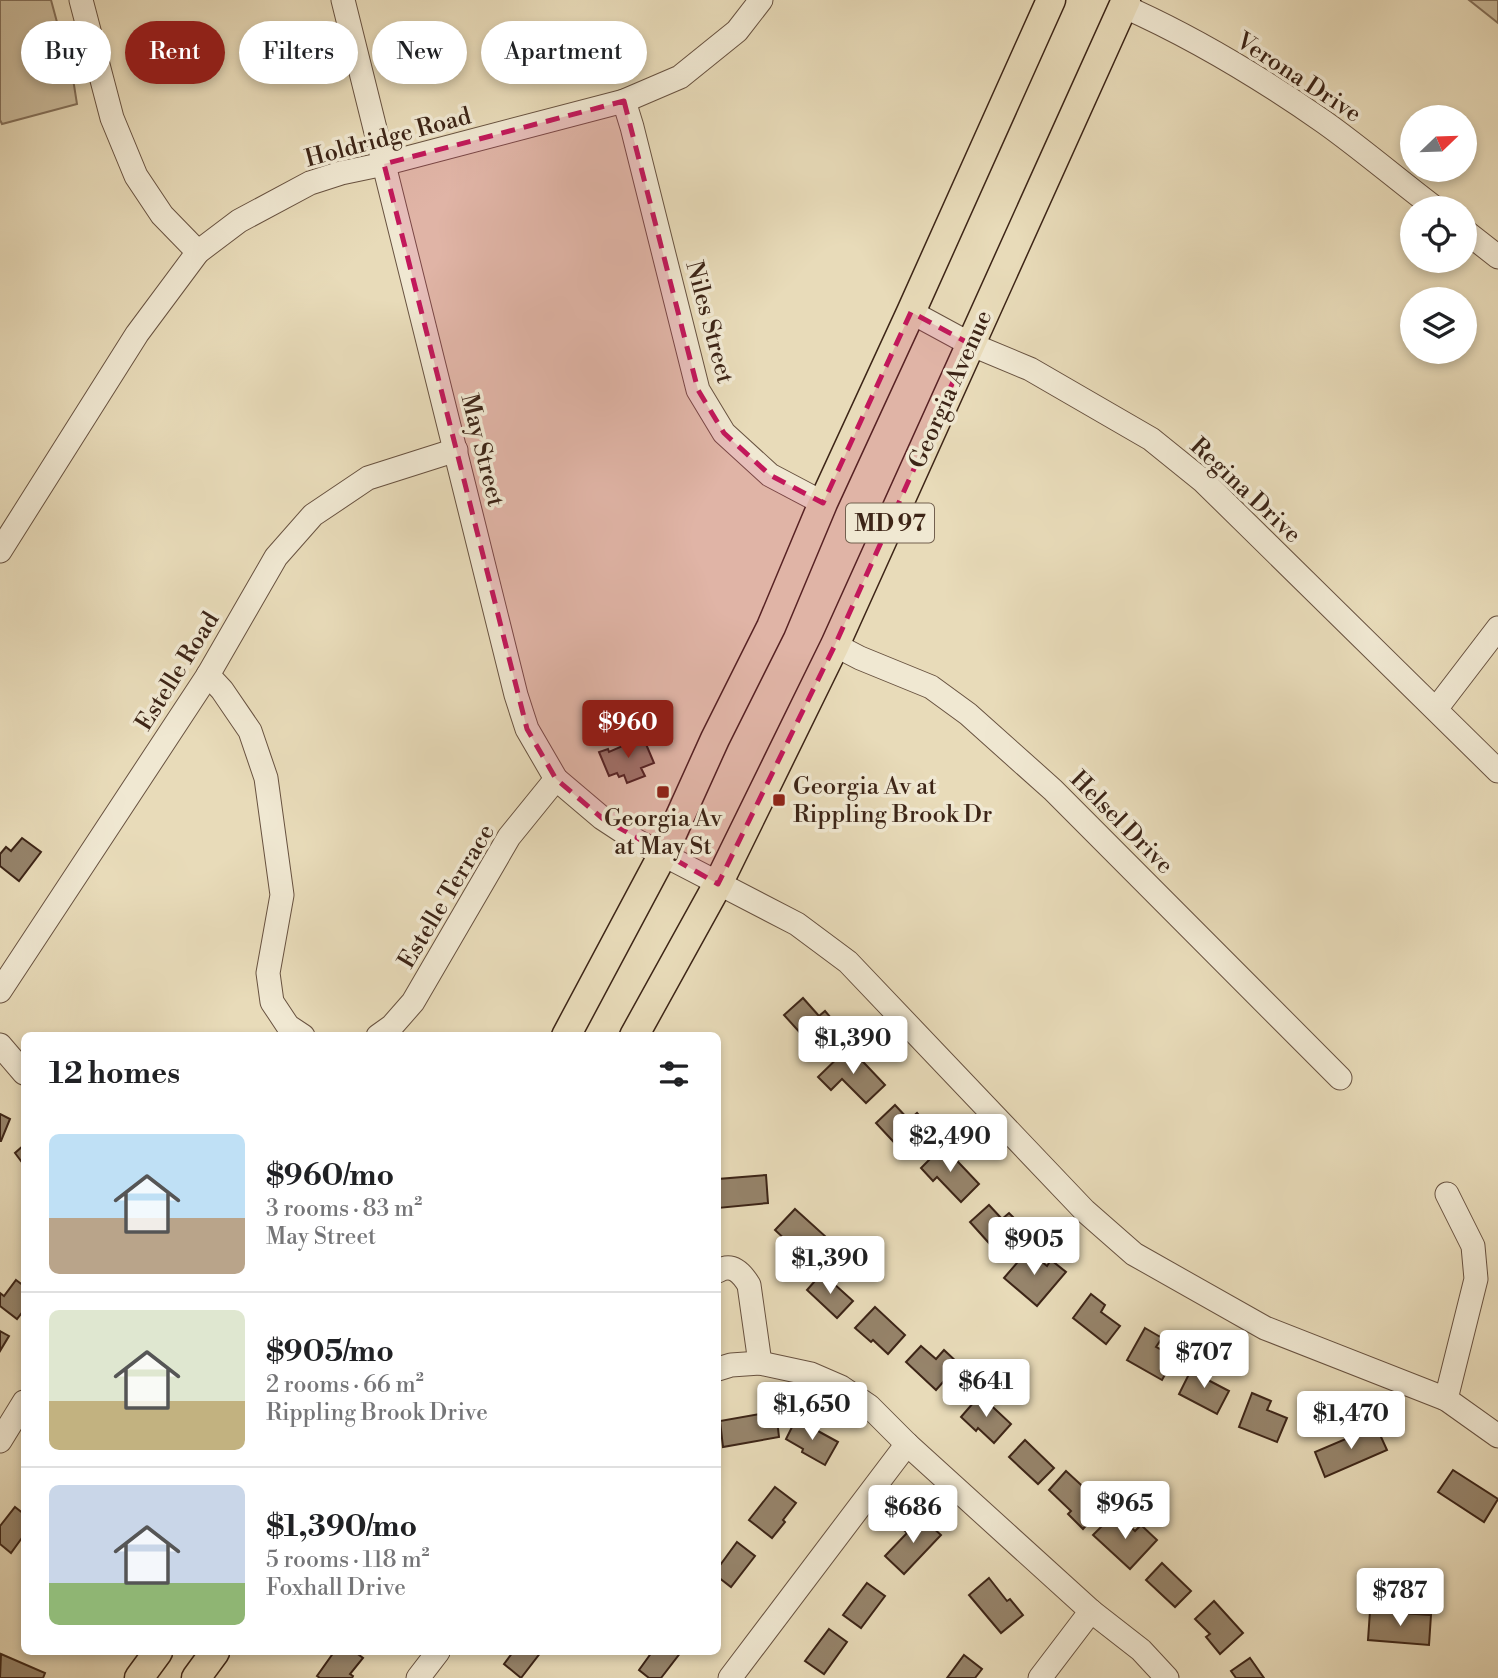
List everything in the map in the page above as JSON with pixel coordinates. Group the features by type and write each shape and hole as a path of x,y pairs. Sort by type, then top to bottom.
{"main road":[{"name":"MD 97","path":"568,1032 663,854 715,739 771,627 823,503 1051,0"},
{"name":"Georgia Avenue","path":"636,1032 718,884 835,645 1125,3"},
{"path":"139,1678 156,1655"},
{"path":"196,1678 213,1655"}],"street":[{"path":"80,0 112,118 136,176 162,215 198,252"},
{"name":"May Street","path":"343,0 520,706 527,729 556,779 603,818 637,841 797,924 848,962 1085,1212 1134,1254 1265,1328 1446,1399 1498,1436"},
{"name":"Holdridge Road","path":"0,551 137,334 198,252 239,221 310,183 341,173 624,101 680,77 737,31 761,0"},
{"name":"Verona Drive","path":"1125,3 1264,82 1326,123 1420,196"},
{"name":"Niles Street","path":"624,101 698,390 723,433 770,475 823,503"},
{"path":"1477,240 1498,257"},
{"name":"Regina Drive","path":"911,312 970,344 1030,369 1152,439 1203,481 1498,771"},
{"name":"Estelle Road","path":"0,991 208,675 276,557 313,515 368,478 456,450"},
{"path":"1436,709 1498,628"},
{"name":"Helsel Drive","path":"835,645 930,687 968,714 1054,790 1340,1078"},
{"path":"208,675 222,690 250,731 266,778 282,895 268,973 272,1002 288,1026 297,1032"},
{"name":"Estelle Terrace","path":"384,1032 413,1002 509,837 556,779"},
{"path":"0,1045 21,1070"},
{"path":"1446,1399 1476,1279 1473,1246 1447,1194"},
{"path":"721,1270 732,1267 743,1274 749,1285 760,1363"},
{"path":"721,1368 760,1363 811,1374 841,1387 869,1406 907,1444 1091,1611 1141,1650 1167,1678"},
{"path":"0,1441 21,1407"},
{"path":"730,1678 907,1444"},
{"path":"1040,1678 1091,1611"},
{"path":"418,1678 436,1655"}],"highlighted area":[{"path":"624,101 698,390 724,433 770,475 823,503 911,312 970,344 835,645 718,884 602,818 556,779 527,729 384,164"}],"shaded area":[{"path":"0,0 51,0 57,21 21,21 21,84 74,84 77,104 2,124"},
{"path":"1469,0 1498,0 1498,23"}],"building":[{"path":"643,737 654,763 641,768 645,776 627,783 624,775 619,777 617,773 609,776 599,752 608,749 609,752"},
{"path":"22,838 41,852 19,881 0,866 0,854 6,847 11,851"},
{"path":"803,998 819,1016 825,1011 837,1025 813,1047 784,1015"},
{"path":"849,1047 885,1085 866,1103 842,1079 831,1090 818,1077"},
{"path":"895,1105 909,1120 917,1113 930,1128 904,1153 876,1123"},
{"path":"0,1114 10,1119 1,1141 0,1141"},
{"path":"943,1146 979,1184 961,1202 937,1177 933,1181 921,1168"},
{"path":"21,1148 21,1161 15,1153"},
{"path":"766,1175 768,1203 721,1208 721,1179"},
{"path":"989,1205 1002,1219 1009,1213 1023,1227 997,1252 970,1222"},
{"path":"795,1209 826,1237 809,1256 793,1242 791,1245 775,1230"},
{"path":"1028,1250 1047,1266 1051,1260 1066,1272 1037,1306 1004,1278"},
{"path":"822,1273 853,1301 837,1318 807,1290"},
{"path":"16,1280 21,1284 21,1314 17,1319 0,1306 0,1293 4,1296"},
{"path":"1091,1294 1105,1305 1101,1312 1120,1326 1106,1344 1073,1318"},
{"path":"875,1307 905,1335 888,1354 855,1328"},
{"path":"1145,1328 1162,1338 1156,1347 1175,1357 1162,1380 1127,1360"},
{"path":"0,1331 9,1336 0,1351"},
{"path":"921,1346 936,1359 944,1350 959,1364 936,1390 906,1362"},
{"path":"1194,1364 1212,1373 1208,1380 1229,1391 1217,1414 1179,1394"},
{"path":"1252,1393 1271,1401 1267,1410 1287,1418 1277,1442 1239,1427"},
{"path":"980,1395 1011,1424 994,1443 961,1417"},
{"path":"776,1411 779,1437 723,1447 721,1421"},
{"path":"796,1419 838,1442 825,1465 786,1439"},
{"path":"1376,1426 1387,1450 1325,1477 1315,1452"},
{"path":"1025,1440 1054,1468 1038,1484 1009,1457"},
{"path":"1453,1470 1498,1499 1484,1522 1438,1492"},
{"path":"1066,1471 1104,1506 1083,1529 1068,1514 1071,1511 1049,1490"},
{"path":"775,1487 796,1503 772,1538 749,1520"},
{"path":"15,1507 21,1512 21,1539 11,1553 0,1544 0,1526"},
{"path":"919,1515 941,1535 904,1574 885,1556 907,1533 905,1531"},
{"path":"1122,1519 1135,1531 1141,1525 1157,1540 1130,1569 1093,1535 1108,1520 1115,1526"},
{"path":"737,1542 755,1556 731,1587 721,1579 721,1564"},
{"path":"1162,1563 1191,1591 1175,1607 1146,1580"},
{"path":"989,1578 1007,1601 1010,1599 1023,1615 1001,1633 969,1595"},
{"path":"867,1583 885,1596 861,1628 843,1615"},
{"path":"1214,1601 1243,1633 1220,1654 1206,1637 1210,1634 1195,1619"},
{"path":"1370,1611 1431,1615 1429,1645 1368,1640"},
{"path":"829,1629 847,1642 824,1674 805,1661"},
{"path":"1,1654 45,1673 43,1678 0,1678"},
{"path":"332,1655 359,1655 363,1658 350,1674 352,1678 317,1676"},
{"path":"511,1655 539,1655 521,1678 504,1664"},
{"path":"650,1655 679,1655 661,1678 649,1678 639,1670"},
{"path":"964,1655 982,1669 975,1678 947,1678"},
{"path":"1250,1658 1264,1678 1236,1678 1231,1671"}],"place":[{"name":"Georgia Av at May St","path":"663,792"},
{"name":"Georgia Av at Rippling Brook Dr","path":"779,800"}]}
